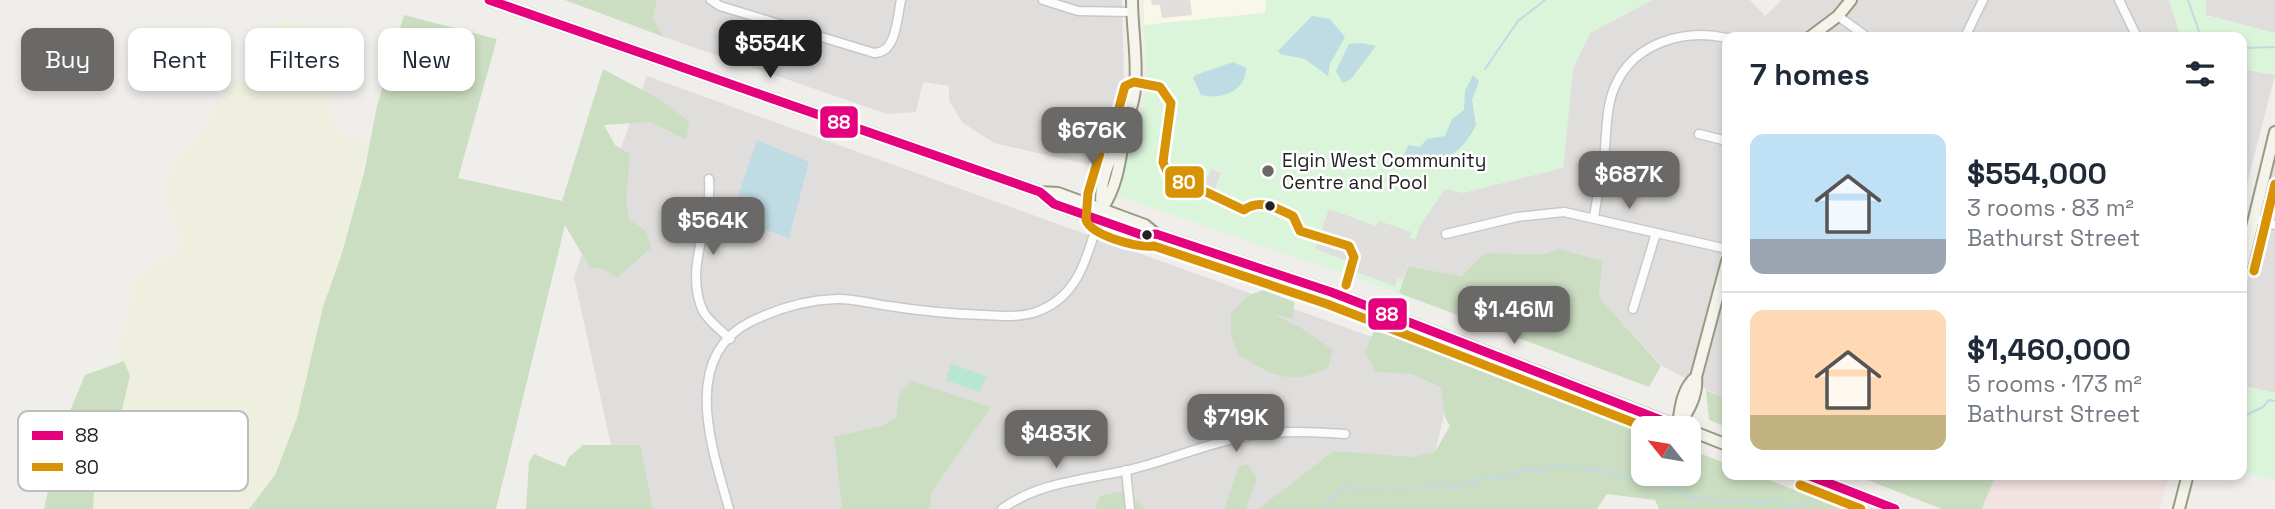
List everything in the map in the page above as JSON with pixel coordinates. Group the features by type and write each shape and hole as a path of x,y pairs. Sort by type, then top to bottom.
{"main road":[{"path":"489,0 1040,192 1058,193 1100,214 1145,225 1156,233 1331,292 1653,416"},
{"path":"1100,214 1100,196 1114,148 1124,136 1136,85 1132,0"},
{"path":"1817,32 1838,16 1851,0"},
{"path":"2247,249 2275,132"},
{"path":"1688,416 1722,280"},
{"path":"1701,435 1722,443"},
{"path":"1820,480 1895,509"},
{"path":"2179,509 2186,480"}],"street":[{"path":"712,0 794,30 867,52 880,53 890,44 901,0"},
{"path":"1043,0 1078,10 1132,12"},
{"path":"1967,32 1983,0"},
{"path":"2119,0 2135,32"},
{"path":"1838,16 1860,32"},
{"path":"1594,218 1613,93 1624,71 1646,51 1671,38 1704,34 1722,37"},
{"path":"1699,134 1722,140"},
{"path":"709,179 711,200 700,239 696,278 703,311 730,339"},
{"path":"1446,234 1550,212 1594,218 1722,248"},
{"path":"729,509 712,450 706,400 708,373 740,327 768,313 838,298 940,314 1010,316 1040,311 1062,297 1077,280 1100,214"},
{"path":"2255,219 2275,225"},
{"path":"1633,309 1656,233"},
{"path":"1002,509 1015,499 1046,487 1126,470 1247,436 1300,431 1345,434"},
{"path":"1126,470 1130,509"}],"shaded area":[{"path":"657,0 1122,0 1124,78 1104,149 1090,165 994,143 963,123 949,101 949,86 923,82 916,112 887,114 664,37 653,18"},
{"path":"1144,0 1266,0 1266,13 1144,25"},
{"path":"1151,0 1190,0 1192,15 1162,18 1160,5 1152,5"},
{"path":"1652,0 1750,0 1765,16 1782,0 2169,0 2179,32 1722,32 1722,397 1662,366 1599,297 1603,262 1559,249 1544,254 1485,253 1461,276 1408,266 1419,227 1445,189 1563,168 1573,68 1590,33"},
{"path":"2206,0 2275,0 2275,33 2206,15"},
{"path":"2247,70 2275,75 2247,184"},
{"path":"647,76 1455,367 1425,497 1426,509 625,509 574,277"},
{"path":"2275,162 2275,393 2247,386 2247,282"},
{"path":"1182,168 1208,176 1211,169 1221,173 1213,195 1203,192 1202,186 1199,193 1176,186"},
{"path":"1329,209 1376,226 1379,221 1412,232 1410,238 1417,240 1403,279 1398,278 1395,286 1348,269 1350,262 1315,249"},
{"path":"1994,480 2168,480 2159,509 1982,509"}],"green space":[{"path":"565,0 657,0 653,18 664,37"},
{"path":"1266,0 1652,0 1590,33 1573,68 1563,168 1463,193 1445,189 1419,227 1399,293 1118,196 1147,90 1144,25 1265,13"},
{"path":"2169,0 2206,0 2206,16 2275,33 2275,75 2247,70 2247,32 2179,32"},
{"path":"404,15 454,28 400,28"},
{"path":"288,20 321,28 276,28 280,22"},
{"path":"475,33 497,39 458,178 562,201 603,69 661,100 689,122 686,140 651,122 604,125 615,145 630,154 626,203 630,220 646,231 651,248 617,278 604,269 590,268 565,225 496,509 249,509 275,475 297,418 323,307 342,253 364,173 381,91 475,91"},
{"path":"231,80 245,81 245,91 331,91 326,108 343,133 370,141 342,253 323,307 297,418 275,475 249,509 93,509 95,491 248,491 248,411 122,411 130,376 124,362 116,363 134,280 183,244 162,189 177,158 197,137 222,101 224,91 231,91"},
{"path":"1559,249 1603,261 1599,297 1661,366 1649,387 1399,293 1408,266 1461,276 1485,253 1544,254"},
{"path":"1263,290 1294,302 1293,319 1273,314 1301,328 1333,350 1328,368 1314,374 1291,378 1271,373 1238,355 1231,335 1231,314 1247,296"},
{"path":"1374,331 1407,339 1631,426 1631,486 1701,486 1701,454 1722,462 1722,480 1769,480 1843,509 1659,509 1655,500 1607,494 1597,509 1258,509 1334,451 1413,457 1435,452 1450,426 1445,417 1441,387 1412,374 1376,372 1365,352"},
{"path":"124,361 130,376 122,411 70,411 85,375"},
{"path":"951,364 986,376 980,392 946,380"},
{"path":"912,381 991,407 932,491 929,509 839,509 842,506 834,437 881,426 896,418 899,394"},
{"path":"2247,386 2275,393 2275,480 2247,473"},
{"path":"1706,390 1722,398 1722,425 1709,420"},
{"path":"583,445 640,445 653,509 526,509 529,462 534,454 565,467 569,457"},
{"path":"1248,464 1257,478 1246,509 1224,509 1239,466"},
{"path":"1867,480 1994,480 1982,509 1942,509"},
{"path":"48,491 95,491 93,509 44,509"},
{"path":"1123,491 1146,509 1095,509 1100,496"}],"water":[{"path":"1312,16 1330,19 1345,37 1330,64 1328,76 1305,59 1278,51"},
{"path":"1349,44 1376,46 1351,79 1343,83 1336,71"},
{"path":"1233,62 1246,68 1242,83 1224,95 1201,95 1193,78"},
{"path":"1473,75 1479,81 1472,100 1476,125 1461,147 1452,155 1431,163 1391,163 1392,158 1402,158 1409,145 1420,147 1427,139 1445,136 1452,119 1464,110 1465,91"},
{"path":"757,140 809,162 789,238 731,218"}],"waterway":[{"path":"1485,69 1518,21 1545,0"},
{"path":"2188,0 2199,32"},
{"path":"2247,48 2275,47"},
{"path":"2247,415 2263,407 2269,400 2275,401"},
{"path":"1323,509 1345,484 1347,488 1368,489 1424,487 1441,482 1446,486 1459,487 1482,478 1500,479 1527,469 1542,471 1552,466 1592,469 1631,479"},
{"path":"1658,486 1683,491 1688,498 1739,502 1747,499 1757,504 1774,499 1787,507 1817,501"}],"transit line":[{"name":"88","path":"489,0 1040,192 1054,204 1142,235 1156,234 1331,292 1651,416"},
{"name":"80","path":"1346,285 1354,257 1349,246 1300,231 1293,216 1274,207 1256,205 1244,210 1168,174 1163,162 1171,103 1160,87 1134,82 1125,86 1113,130 1103,143 1088,193 1086,220 1097,231 1127,243 1154,246 1327,304 1631,422"},
{"name":"80","path":"2254,271 2275,184"},
{"name":"88","path":"1820,480 1895,509"},
{"name":"80","path":"1800,485 1861,509"}],"place":[{"name":"Elgin West Community Centre and Pool","path":"1268,171"}]}
